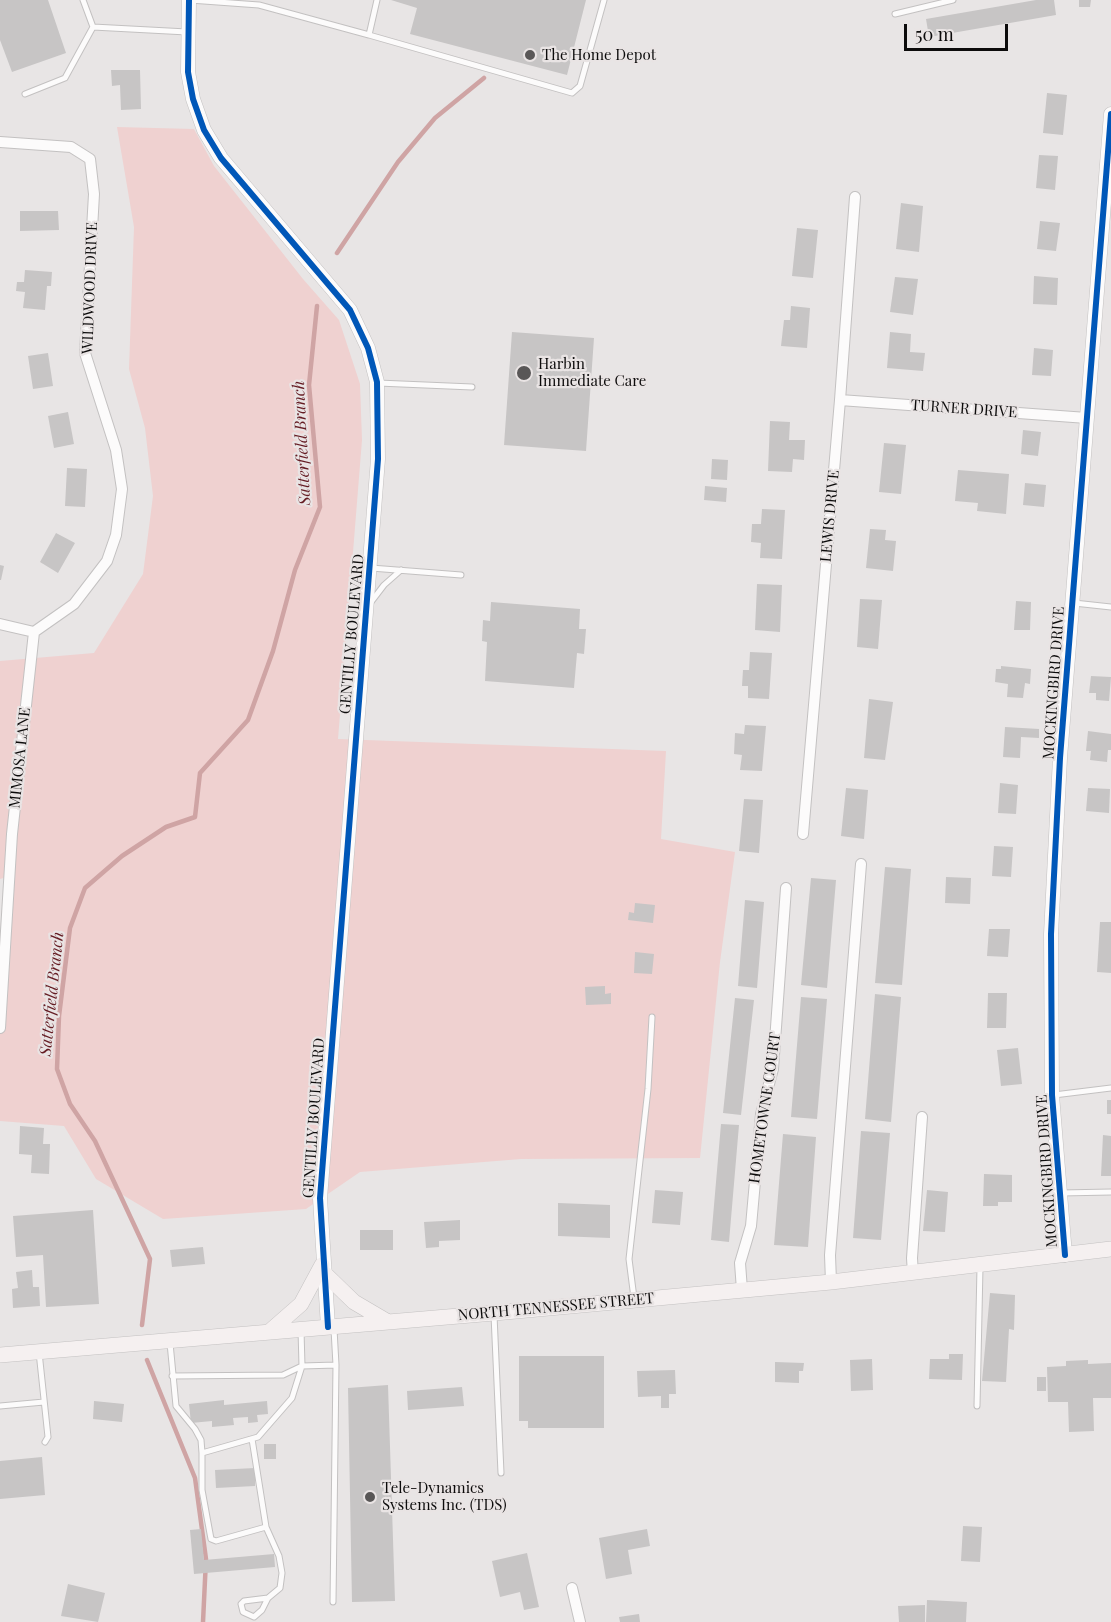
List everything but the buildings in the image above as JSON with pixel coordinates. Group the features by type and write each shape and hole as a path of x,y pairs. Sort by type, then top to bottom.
{"main road":[{"name":"NORTH TENNESSEE STREET","path":"0,1355 831,1282 1111,1249"},
{"path":"269,1332 301,1304 323,1269 354,1302 388,1322"}],"street":[{"name":"GENTILLY BOULEVARD","path":"190,0 187,32 190,86 204,130 221,158 350,310 368,348 376,382 379,440 322,1165 320,1208 323,1269 331,1327"},
{"name":"MOCKINGBIRD DRIVE","path":"1065,1256 1052,1095 1051,934 1060,758 1111,114"},
{"name":"WILDWOOD DRIVE","path":"0,142 71,147 90,159 94,194 85,353 116,450 122,489 122,509 107,561 92,584 74,604 34,632"},
{"name":"LEWIS DRIVE","path":"803,834 855,197"},
{"name":"TURNER DRIVE","path":"840,400 1087,418"},
{"path":"0,624 34,632"},
{"name":"MIMOSA LANE","path":"0,1028 12,834 34,632"},
{"path":"831,1282 830,1255 861,864"},
{"name":"HOMETOWNE COURT","path":"742,1290 740,1263 751,1226 761,1114 773,1069 786,888"},
{"path":"913,1274 912,1258 922,1118"},
{"path":"573,1588 580,1622"}],"lane":[{"path":"25,94 65,78 93,27 83,0"},
{"path":"190,0 259,5 572,93 580,86 603,0"},
{"path":"369,35 377,0"},
{"path":"895,14 953,0"},
{"path":"93,27 187,32"},
{"path":"376,382 471,387"},
{"path":"370,568 461,575"},
{"path":"366,611 380,590 401,570"},
{"path":"1072,602 1111,607"},
{"path":"634,1300 629,1259 648,1089 652,1017"},
{"path":"1052,1095 1111,1088"},
{"path":"1059,1193 1111,1192"},
{"path":"977,1406 980,1266"},
{"path":"494,1313 501,1473"},
{"path":"331,1327 336,1365 333,1602"},
{"path":"202,1453 258,1437 273,1423 292,1398 302,1366 301,1329"},
{"path":"170,1340 176,1406 201,1440 202,1490 211,1539 216,1541 266,1527"},
{"path":"39,1351 48,1437 45,1442"},
{"path":"172,1376 283,1375 302,1366 336,1365"},
{"path":"0,1406 44,1402"},
{"path":"252,1439 266,1527 279,1556 282,1573 280,1588 268,1598 262,1610 254,1617 243,1612 241,1604 244,1601 268,1598"}],"shaded area":[{"path":"117,127 194,129 214,166 303,279 339,320 360,384 362,440 338,739 666,751 661,839 735,852 720,962 700,1158 521,1159 360,1172 306,1209 163,1219 96,1179 64,1126 0,1121 0,1028 10,876 0,879 0,661 94,653 143,574 153,496 145,428 129,369 134,227"}],"waterway":[{"name":"Satterfield Branch","path":"337,253 398,162 435,118 484,78"},
{"name":"Satterfield Branch","path":"142,1325 150,1259 95,1141 70,1104 57,1069 59,1016 70,928 85,888 122,856 166,827 195,817 200,773 248,720 273,651 295,570 320,507 309,385 317,306"},
{"name":"Satterfield Branch","path":"147,1360 195,1478 206,1559 203,1622"}],"cycle path":[{"path":"189,0 188,72 193,99 204,130 221,158 350,310 368,348 377,382 378,459 320,1198 328,1327"},
{"path":"1065,1255 1052,1095 1051,934 1060,758 1111,114"}],"place":[{"name":"The Home Depot","path":"530,55"},
{"name":"Harbin Immediate Care","path":"524,373"},
{"name":"Tele-Dynamics Systems Inc. (TDS)","path":"370,1497"}]}
